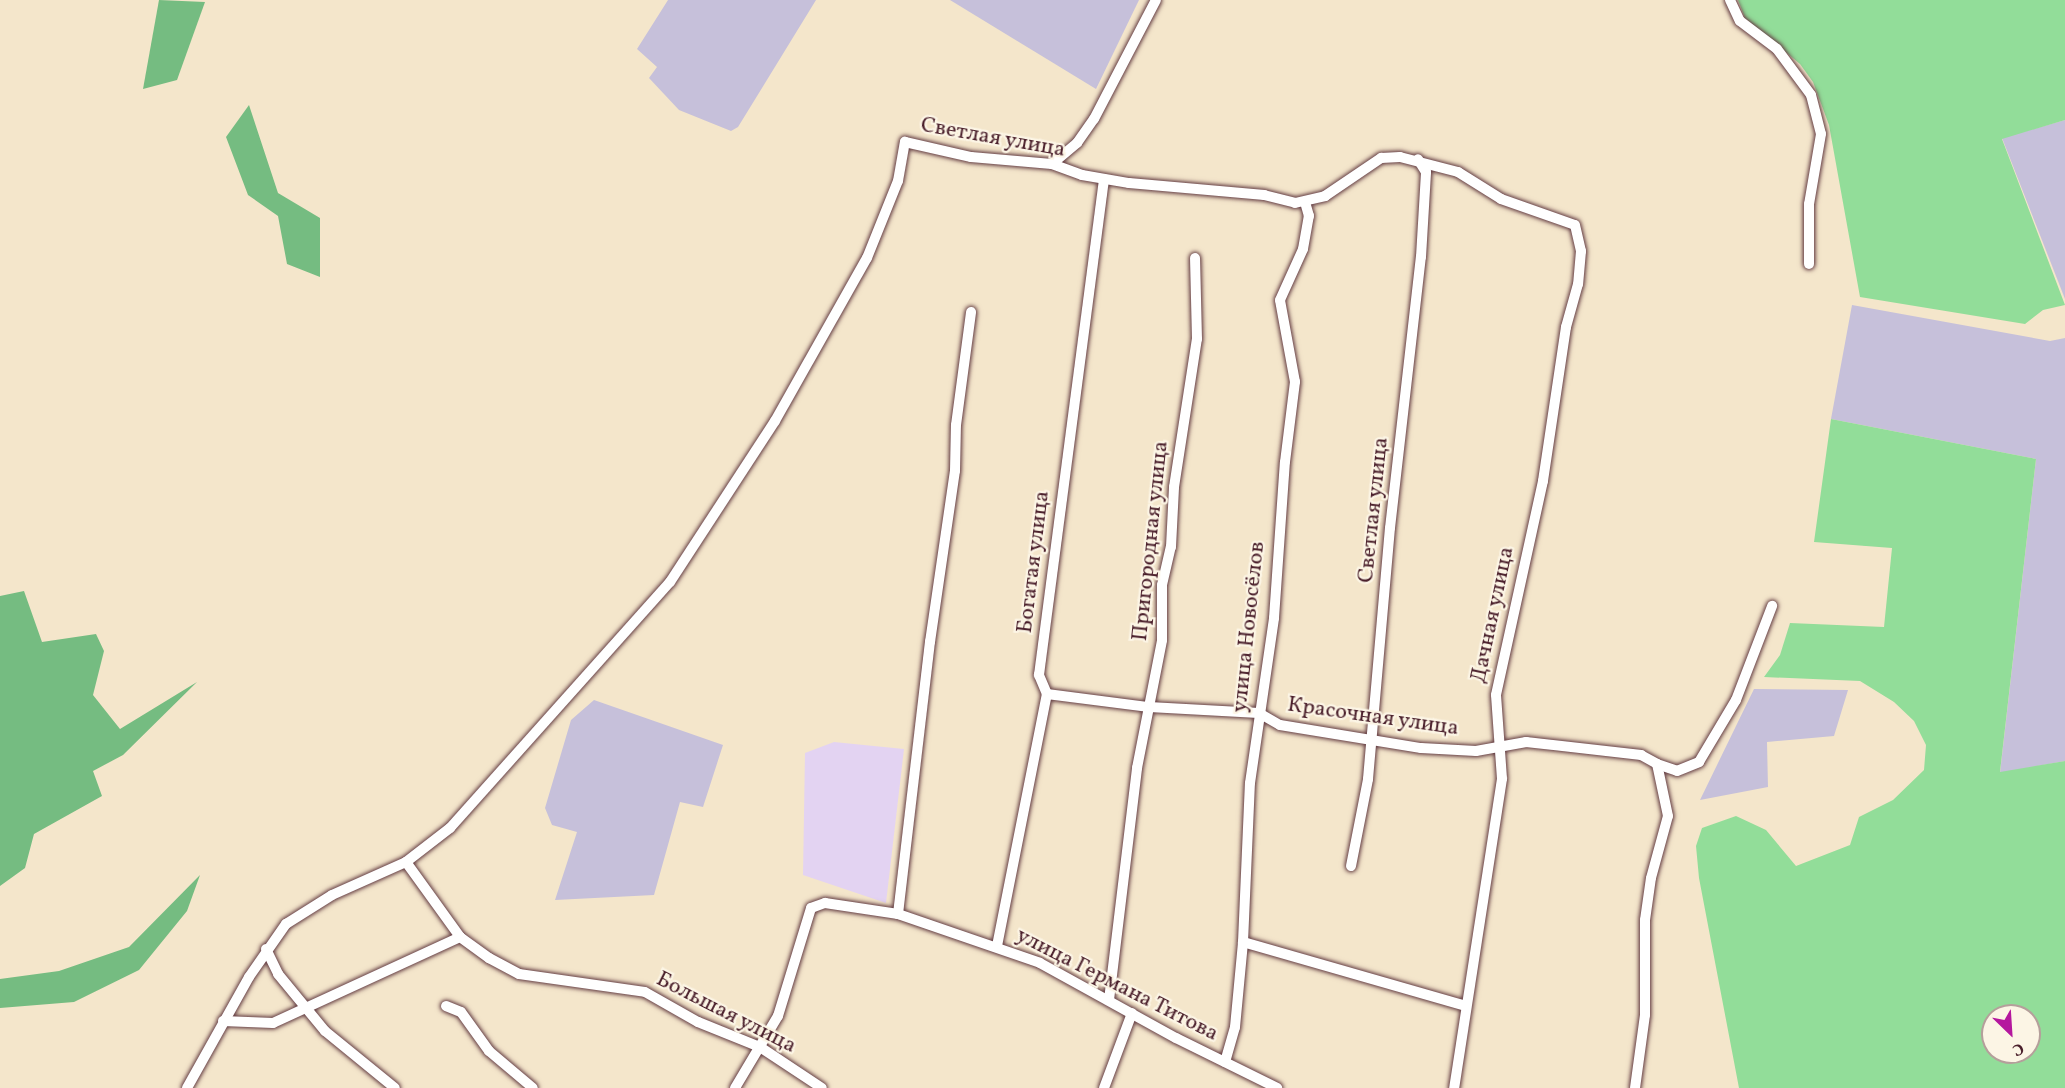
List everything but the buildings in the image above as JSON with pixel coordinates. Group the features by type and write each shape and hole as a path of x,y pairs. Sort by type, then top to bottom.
{"street":[{"path":"1052,164 1077,143 1094,119 1156,0"},
{"path":"1730,0 1740,21 1777,49 1811,95 1821,134 1809,204 1809,264"},
{"name":"Светлая улица","path":"406,862 450,828 636,622 693,550 775,421 867,258 898,181 905,142 971,157 1052,164 1104,179 1305,202 1325,195 1382,158 1418,159 1458,172 1501,199 1575,225"},
{"name":"Светлая улица","path":"1350,866 1368,779 1421,257 1426,172 1418,159"},
{"name":"Богатая улица","path":"997,946 1047,694 1039,675 1104,179"},
{"name":"улица Новосёлов","path":"1226,1062 1235,1027 1244,942 1250,783 1274,618 1285,462 1295,382 1280,300 1303,249 1309,216 1305,202"},
{"name":"Дачная улица","path":"1454,1088 1461,1061 1466,1006 1502,779 1502,747 1496,695 1543,481 1566,327 1578,284 1581,251 1575,225"},
{"name":"Пригородная улица","path":"1109,1000 1130,827 1162,640 1162,585 1171,547 1174,487 1197,339 1196,258"},
{"path":"898,914 930,642 955,471 956,425 971,312"},
{"name":"Красочная улица","path":"1047,694 1149,707 1260,713 1280,724 1421,748 1476,751 1526,742 1585,747 1641,755 1677,771 1699,762 1736,700 1772,606"},
{"path":"1635,1088 1645,1015 1645,920 1651,878 1668,816 1657,764"},
{"path":"187,1088 223,1020 266,949 286,924 306,909 406,862"},
{"name":"Большая улица","path":"406,862 460,937 519,974 645,992 698,1022 760,1047 822,1088"},
{"name":"улица Германа Титова","path":"760,1047 786,996 805,922 811,908 825,903 898,914 997,946 1040,963 1277,1088"},
{"path":"223,1020 273,1023 460,937"},
{"path":"1244,942 1466,1006"},
{"path":"266,949 278,974 326,1030 395,1088"},
{"path":"446,1006 460,1012 489,1051 533,1088"},
{"path":"1104,1088 1132,1013"},
{"path":"735,1088 760,1047"}],"shaded area":[{"path":"668,0 816,0 738,127 731,131 679,110 649,78 657,67 637,49"},
{"path":"950,0 1139,0 1096,89"},
{"path":"2065,120 2065,299 2002,138"},
{"path":"1852,305 2050,341 2065,338 2065,761 2000,773 2036,459 1831,419"},
{"path":"1754,689 1848,690 1834,736 1767,742 1768,787 1700,800"},
{"path":"594,700 723,745 703,807 680,802 654,895 555,900 577,832 552,825 545,808 571,720"},
{"path":"834,742 904,749 886,903 803,875 805,753"}],"green space":[{"path":"159,0 205,2 177,80 143,89"},
{"path":"1738,0 2065,0 2065,120 2002,139 2065,305 2043,310 2025,324 1860,297 1829,125 1813,82 1800,64 1745,18"},
{"path":"249,105 278,193 320,218 320,277 287,264 278,216 248,195 226,137"},
{"path":"1831,419 2036,459 2000,772 2065,761 2065,1088 1739,1088 1699,878 1696,846 1702,828 1736,816 1766,830 1796,866 1850,845 1859,817 1893,800 1924,770 1926,745 1914,721 1894,702 1860,681 1764,677 1780,655 1790,623 1884,627 1892,548 1814,542"},
{"path":"24,591 42,642 96,634 104,651 93,695 120,729 197,682 123,755 93,771 102,796 34,834 25,868 0,886 0,596"},
{"path":"200,875 187,911 139,970 74,1002 0,1008 0,979 59,971 129,947"}]}
